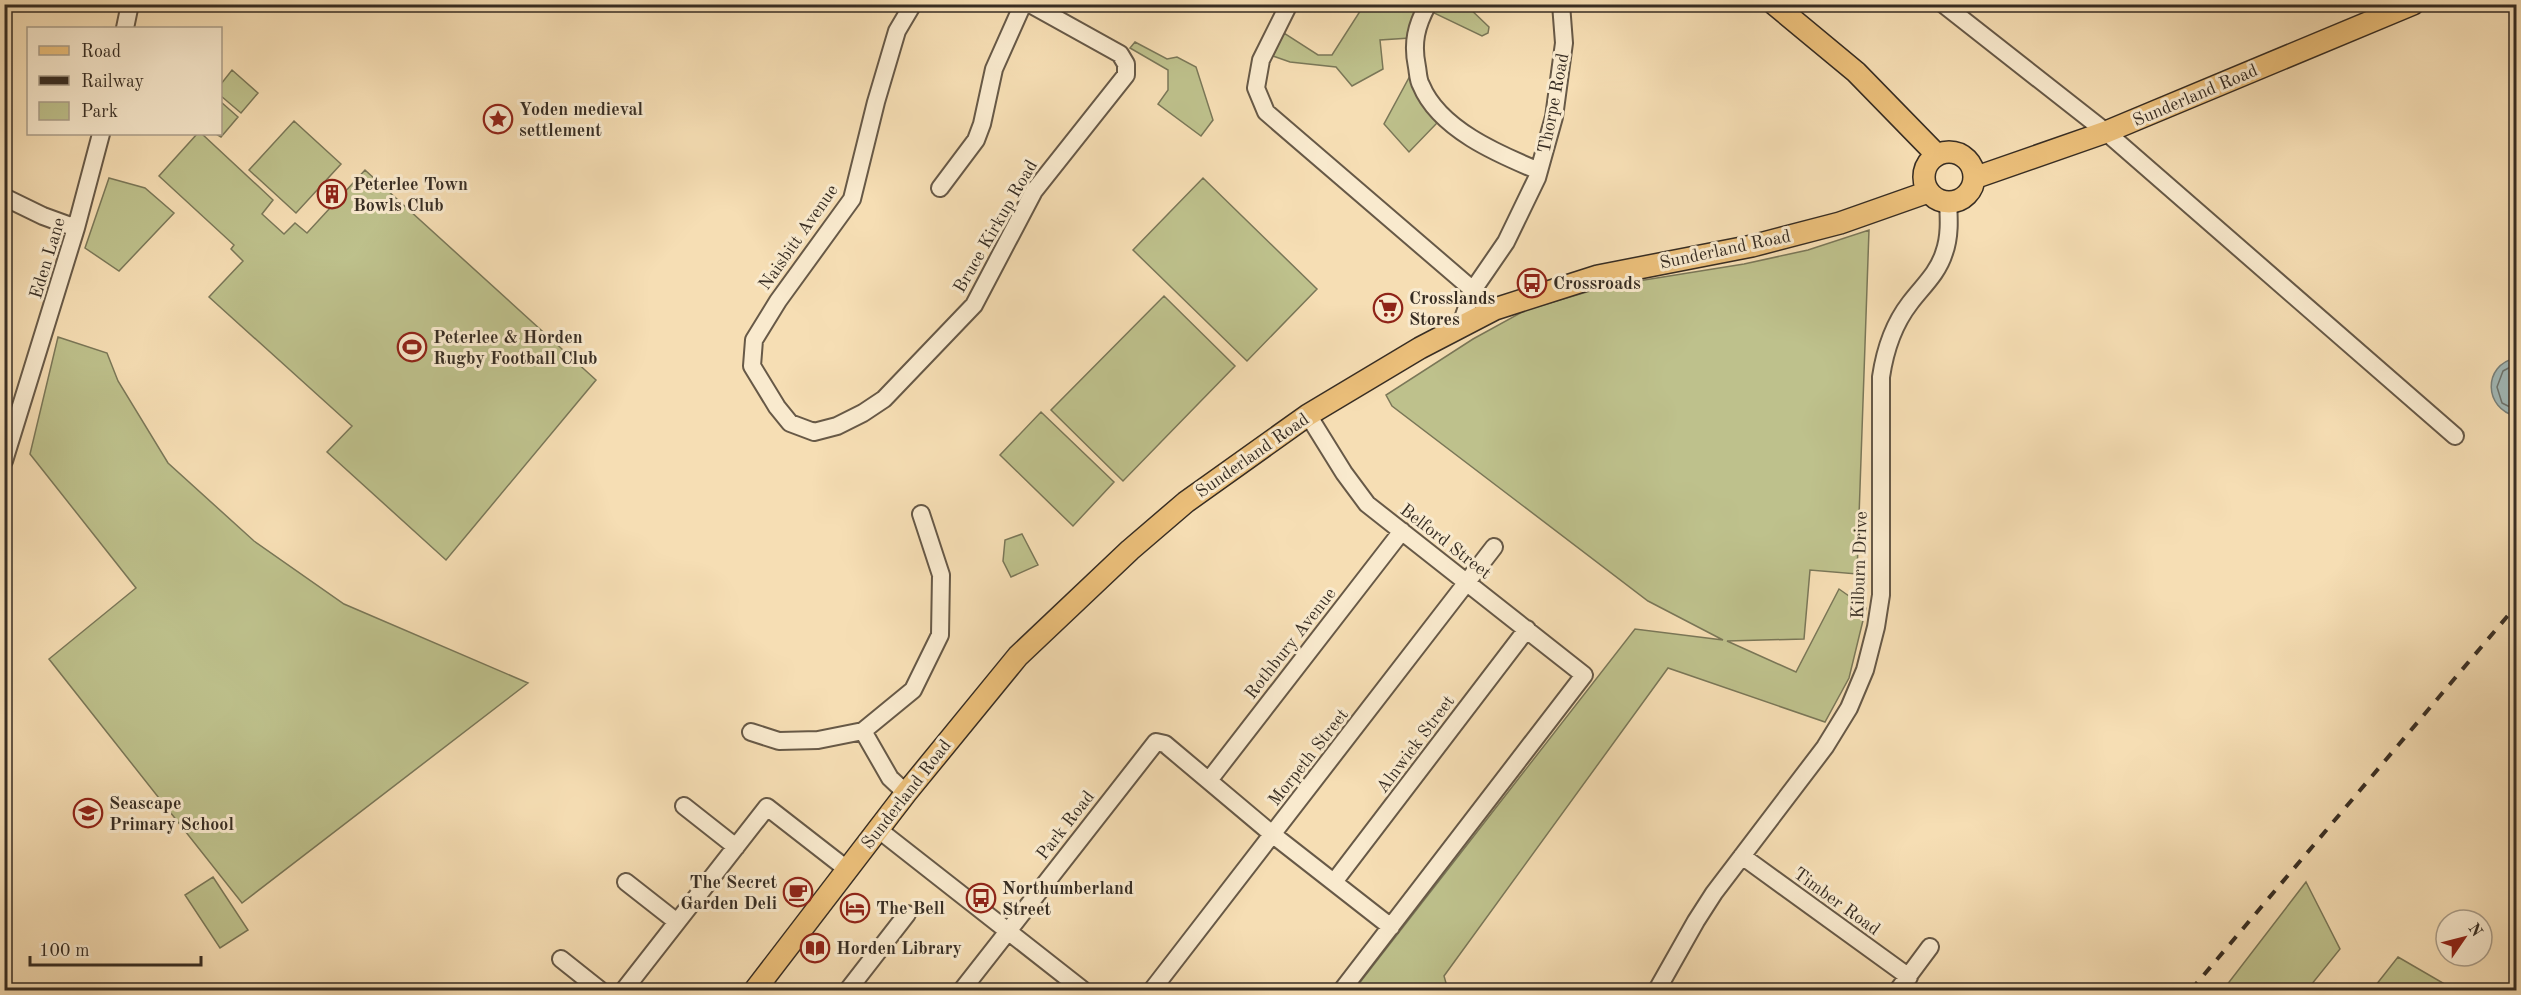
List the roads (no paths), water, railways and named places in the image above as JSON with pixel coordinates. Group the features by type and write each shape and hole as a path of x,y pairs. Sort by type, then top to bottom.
{"main road":[{"path":"1774,4 1856,72 1937,155"},
{"name":"Sunderland Road","path":"1974,178 2106,132 2413,4"},
{"path":"1947,152 1957,154 1965,158 1972,168 1974,178 1972,187 1965,197 1947,202 1933,197 1928,192 1924,184 1924,171 1937,155 1947,152"},
{"name":"Sunderland Road","path":"755,990 906,792 1018,656 1070,605 1186,502 1308,415 1396,362 1495,309 1598,276 1752,246 1840,223 1928,192"}],"street":[{"path":"125,27 130,4"},
{"name":"Naisbitt Avenue","path":"814,432 790,423 777,406 752,366 754,340 778,301 852,200 876,102 897,31 913,4"},
{"path":"940,188 975,140 982,124 994,69 1023,4"},
{"name":"Bruce Kirkup Road","path":"814,432 837,426 884,399 974,305 1034,190 1126,75 1126,64 1120,54 1030,4"},
{"path":"1289,4 1261,60 1256,88 1266,112 1473,290"},
{"path":"1428,4 1420,19 1413,48 1421,85 1440,113 1469,138 1539,171"},
{"name":"Thorpe Road","path":"1460,327 1473,290 1506,242 1539,171 1554,117 1564,43 1561,4"},
{"path":"1943,4 2106,132 2455,436"},
{"name":"Eden Lane","path":"4,461 76,228 101,135"},
{"path":"4,197 43,216 76,228"},
{"name":"Kilburn Drive","path":"1657,990 1696,921 1825,747 1858,691 1865,670 1881,595 1881,377 1885,352 1908,306 1936,272 1943,257 1948,237 1947,202"},
{"name":"Belford Street","path":"1308,415 1344,473 1367,504 1584,675 1391,927"},
{"path":"751,732 779,741 818,740 863,731 912,690 940,635 940,575 921,514"},
{"name":"Rothbury Avenue","path":"1210,779 1402,531"},
{"name":"Morpeth Street","path":"1152,990 1494,547"},
{"name":"Alnwick Street","path":"1334,882 1527,629"},
{"path":"863,731 890,778 906,792"},
{"name":"Park Road","path":"962,990 1156,742 1165,744 1210,779"},
{"path":"1210,779 1272,834 1391,927 1342,990"},
{"path":"684,806 735,847"},
{"path":"624,990 767,807 848,870"},
{"path":"879,830 1083,990"},
{"name":"Timber Road","path":"1742,856 1909,976"},
{"path":"626,882 677,922"},
{"path":"848,990 907,914"},
{"path":"1899,990 1930,947"},
{"path":"561,958 600,990"}],"water":[{"path":"2516,358 2516,416 2505,412 2498,405 2491,387 2497,369 2505,362"}],"railway":[{"path":"2191,990 2516,606"}],"place":[{"name":"Yoden medieval settlement","path":"498,119"},
{"name":"Peterlee Town Bowls Club","path":"332,194"},
{"name":"Crossroads","path":"1532,283"},
{"name":"Crosslands Stores","path":"1388,308"},
{"name":"Peterlee & Horden Rugby Football Club","path":"412,347"},
{"name":"Seascape Primary School","path":"88,813"},
{"name":"The Secret Garden Deli","path":"798,892"},
{"name":"Northumberland Street","path":"981,898"},
{"name":"The Bell","path":"855,908"},
{"name":"Horden Library","path":"815,948"}]}
